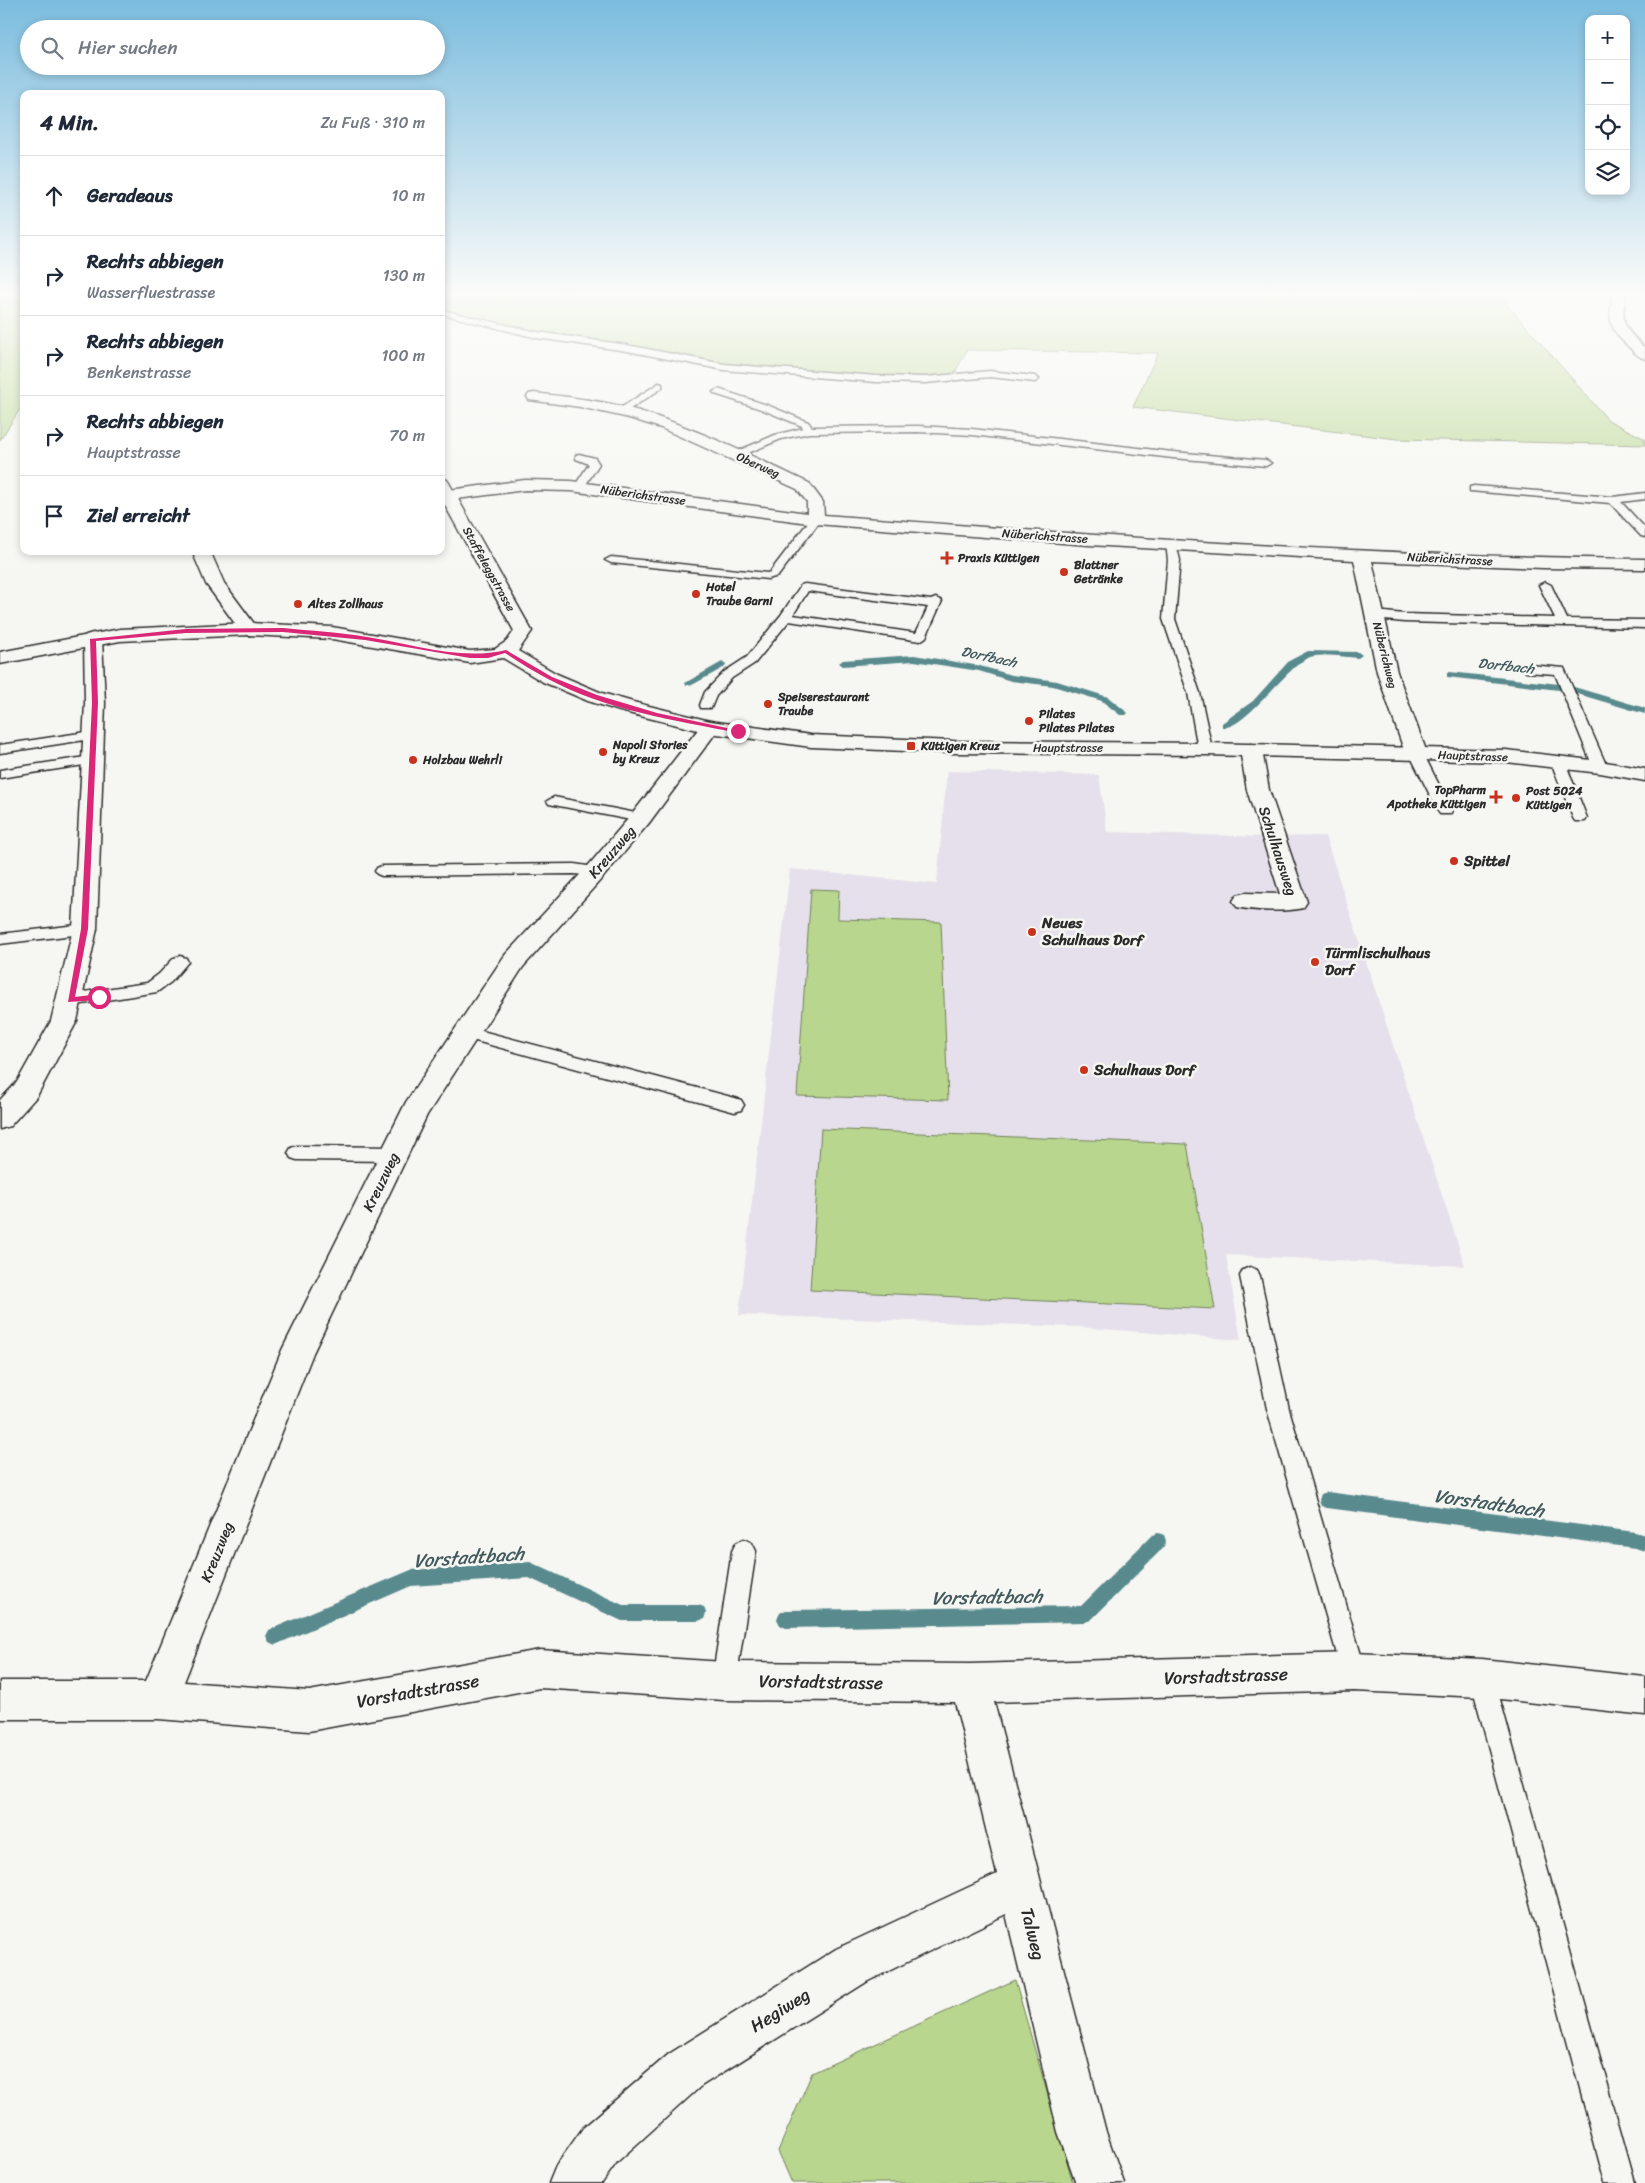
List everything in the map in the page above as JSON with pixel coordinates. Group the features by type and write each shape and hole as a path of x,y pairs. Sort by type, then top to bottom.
{"street":[{"name":"Oberweg","path":"534,397 580,403 621,412 666,425 736,455 803,486 815,502 816,519"},
{"name":"Nüberichstrasse","path":"446,496 525,485 579,487 816,519 1089,540 1543,563 1645,564"},
{"name":"Staffeleggstrasse","path":"446,496 523,631 518,644 506,652"},
{"path":"201,555 215,584 249,629"},
{"name":"Nüberichweg","path":"1362,555 1387,672 1416,753"},
{"path":"0,658 93,639 149,633 249,629 332,634 470,656 488,656 506,652"},
{"path":"0,1118 27,1089 64,1021 84,929 95,703 93,639"},
{"name":"Hauptstrasse","path":"506,652 550,678 595,697 688,722 811,741 911,746 1205,749 1506,756 1600,767 1645,775"},
{"name":"Kreuzweg","path":"158,1700 298,1350 416,1110 514,961 642,818 710,726"},
{"name":"Schulhausweg","path":"1245,901 1295,902 1258,790 1251,750"},
{"name":"Vorstadtstrasse","path":"0,1700 158,1700 309,1711 540,1669 724,1681 970,1683 1354,1672 1482,1678 1645,1696"},
{"name":"Talweg","path":"970,1683 1082,2132 1100,2183"},
{"name":"Hegiweg","path":"573,2183 600,2145 684,2070 852,1965 1021,1885"}],"lane":[{"path":"621,412 646,395"},
{"path":"727,395 806,424 809,430"},
{"path":"736,455 778,437 809,430 918,429 972,432 1173,455 1266,462"},
{"path":"579,487 594,464 591,460 580,457"},
{"path":"1474,489 1510,494 1613,500 1645,496"},
{"path":"1613,500 1645,534"},
{"path":"611,560 768,576 774,574 816,519"},
{"path":"1171,544 1174,560 1170,619 1194,693 1205,749"},
{"path":"1545,585 1563,622"},
{"path":"688,722 706,705 719,697 738,676 744,665 752,660 786,618 806,587 935,603 920,637 786,618"},
{"path":"1375,615 1404,618 1645,624"},
{"path":"1530,669 1560,671 1600,767"},
{"path":"0,749 93,735"},
{"path":"1416,753 1444,811"},
{"path":"0,774 92,760"},
{"path":"1558,762 1580,818"},
{"path":"554,801 642,818"},
{"path":"382,871 596,871"},
{"path":"0,939 84,929"},
{"path":"70,1000 151,988 180,962"},
{"path":"467,1033 735,1105"},
{"path":"297,1153 395,1154"},
{"path":"1250,1276 1278,1408 1354,1672"},
{"path":"724,1681 744,1551"},
{"path":"1482,1678 1620,2183"}],"shaded area":[{"name":"Schulhaus Dorf","path":"947,771 1099,775 1107,832 1267,837 1325,836 1465,1266 1226,1255 1241,1340 1079,1327 739,1315 790,869 937,884"}],"green space":[{"path":"0,395 20,395 20,409 0,440"},
{"path":"1139,395 1586,395 1608,420 1645,439 1645,445 1397,439 1133,407"},
{"path":"811,889 839,890 838,919 941,922 948,1100 797,1096"},
{"path":"821,1129 1187,1144 1215,1309 810,1290"},
{"path":"1015,1980 1073,2183 792,2183 778,2151 812,2073"}],"waterway":[{"name":"Dorfbach","path":"1225,725 1256,703 1292,663 1308,654 1358,655"},
{"name":"Dorfbach","path":"843,663 914,658 980,669 1011,678 1054,683 1105,699 1123,713"},
{"name":"Dorfbach","path":"689,683 722,665"},
{"name":"Dorfbach","path":"1450,675 1559,687"},
{"name":"Dorfbach","path":"1574,690 1645,711"},
{"name":"Vorstadtbach","path":"1327,1500 1635,1540 1645,1543"},
{"name":"Vorstadtbach","path":"786,1619 1085,1614 1158,1541"},
{"name":"Vorstadtbach","path":"275,1636 411,1578 530,1570 622,1613 698,1613"}],"place":[{"name":"Praxis Küttigen","path":"947,558"},
{"name":"Blattner Getränke","path":"1064,572"},
{"name":"Hotel Traube Garni","path":"696,594"},
{"name":"Altes Zollhaus","path":"298,604"},
{"name":"Speiserestaurant Traube","path":"768,704"},
{"name":"Pilates Pilates Pilates","path":"1029,721"},
{"name":"Küttigen Kreuz","path":"911,746"},
{"name":"Napoli Stories by Kreuz","path":"603,752"},
{"name":"Holzbau Wehrli","path":"413,760"},
{"name":"TopPharm Apotheke Küttigen","path":"1496,797"},
{"name":"Post 5024 Küttigen","path":"1516,798"},
{"name":"Spittel","path":"1454,861"},
{"name":"Neues Schulhaus Dorf","path":"1032,932"},
{"name":"Türmlischulhaus Dorf","path":"1315,962"},
{"name":"Schulhaus Dorf","path":"1084,1070"}],"route":[{"path":"99,997 70,1000 82,949 84,929 90,774 95,703 93,639 120,635 186,631 283,630 365,638 470,656 488,656 506,652 550,678 595,697 656,715 738,731"}]}
